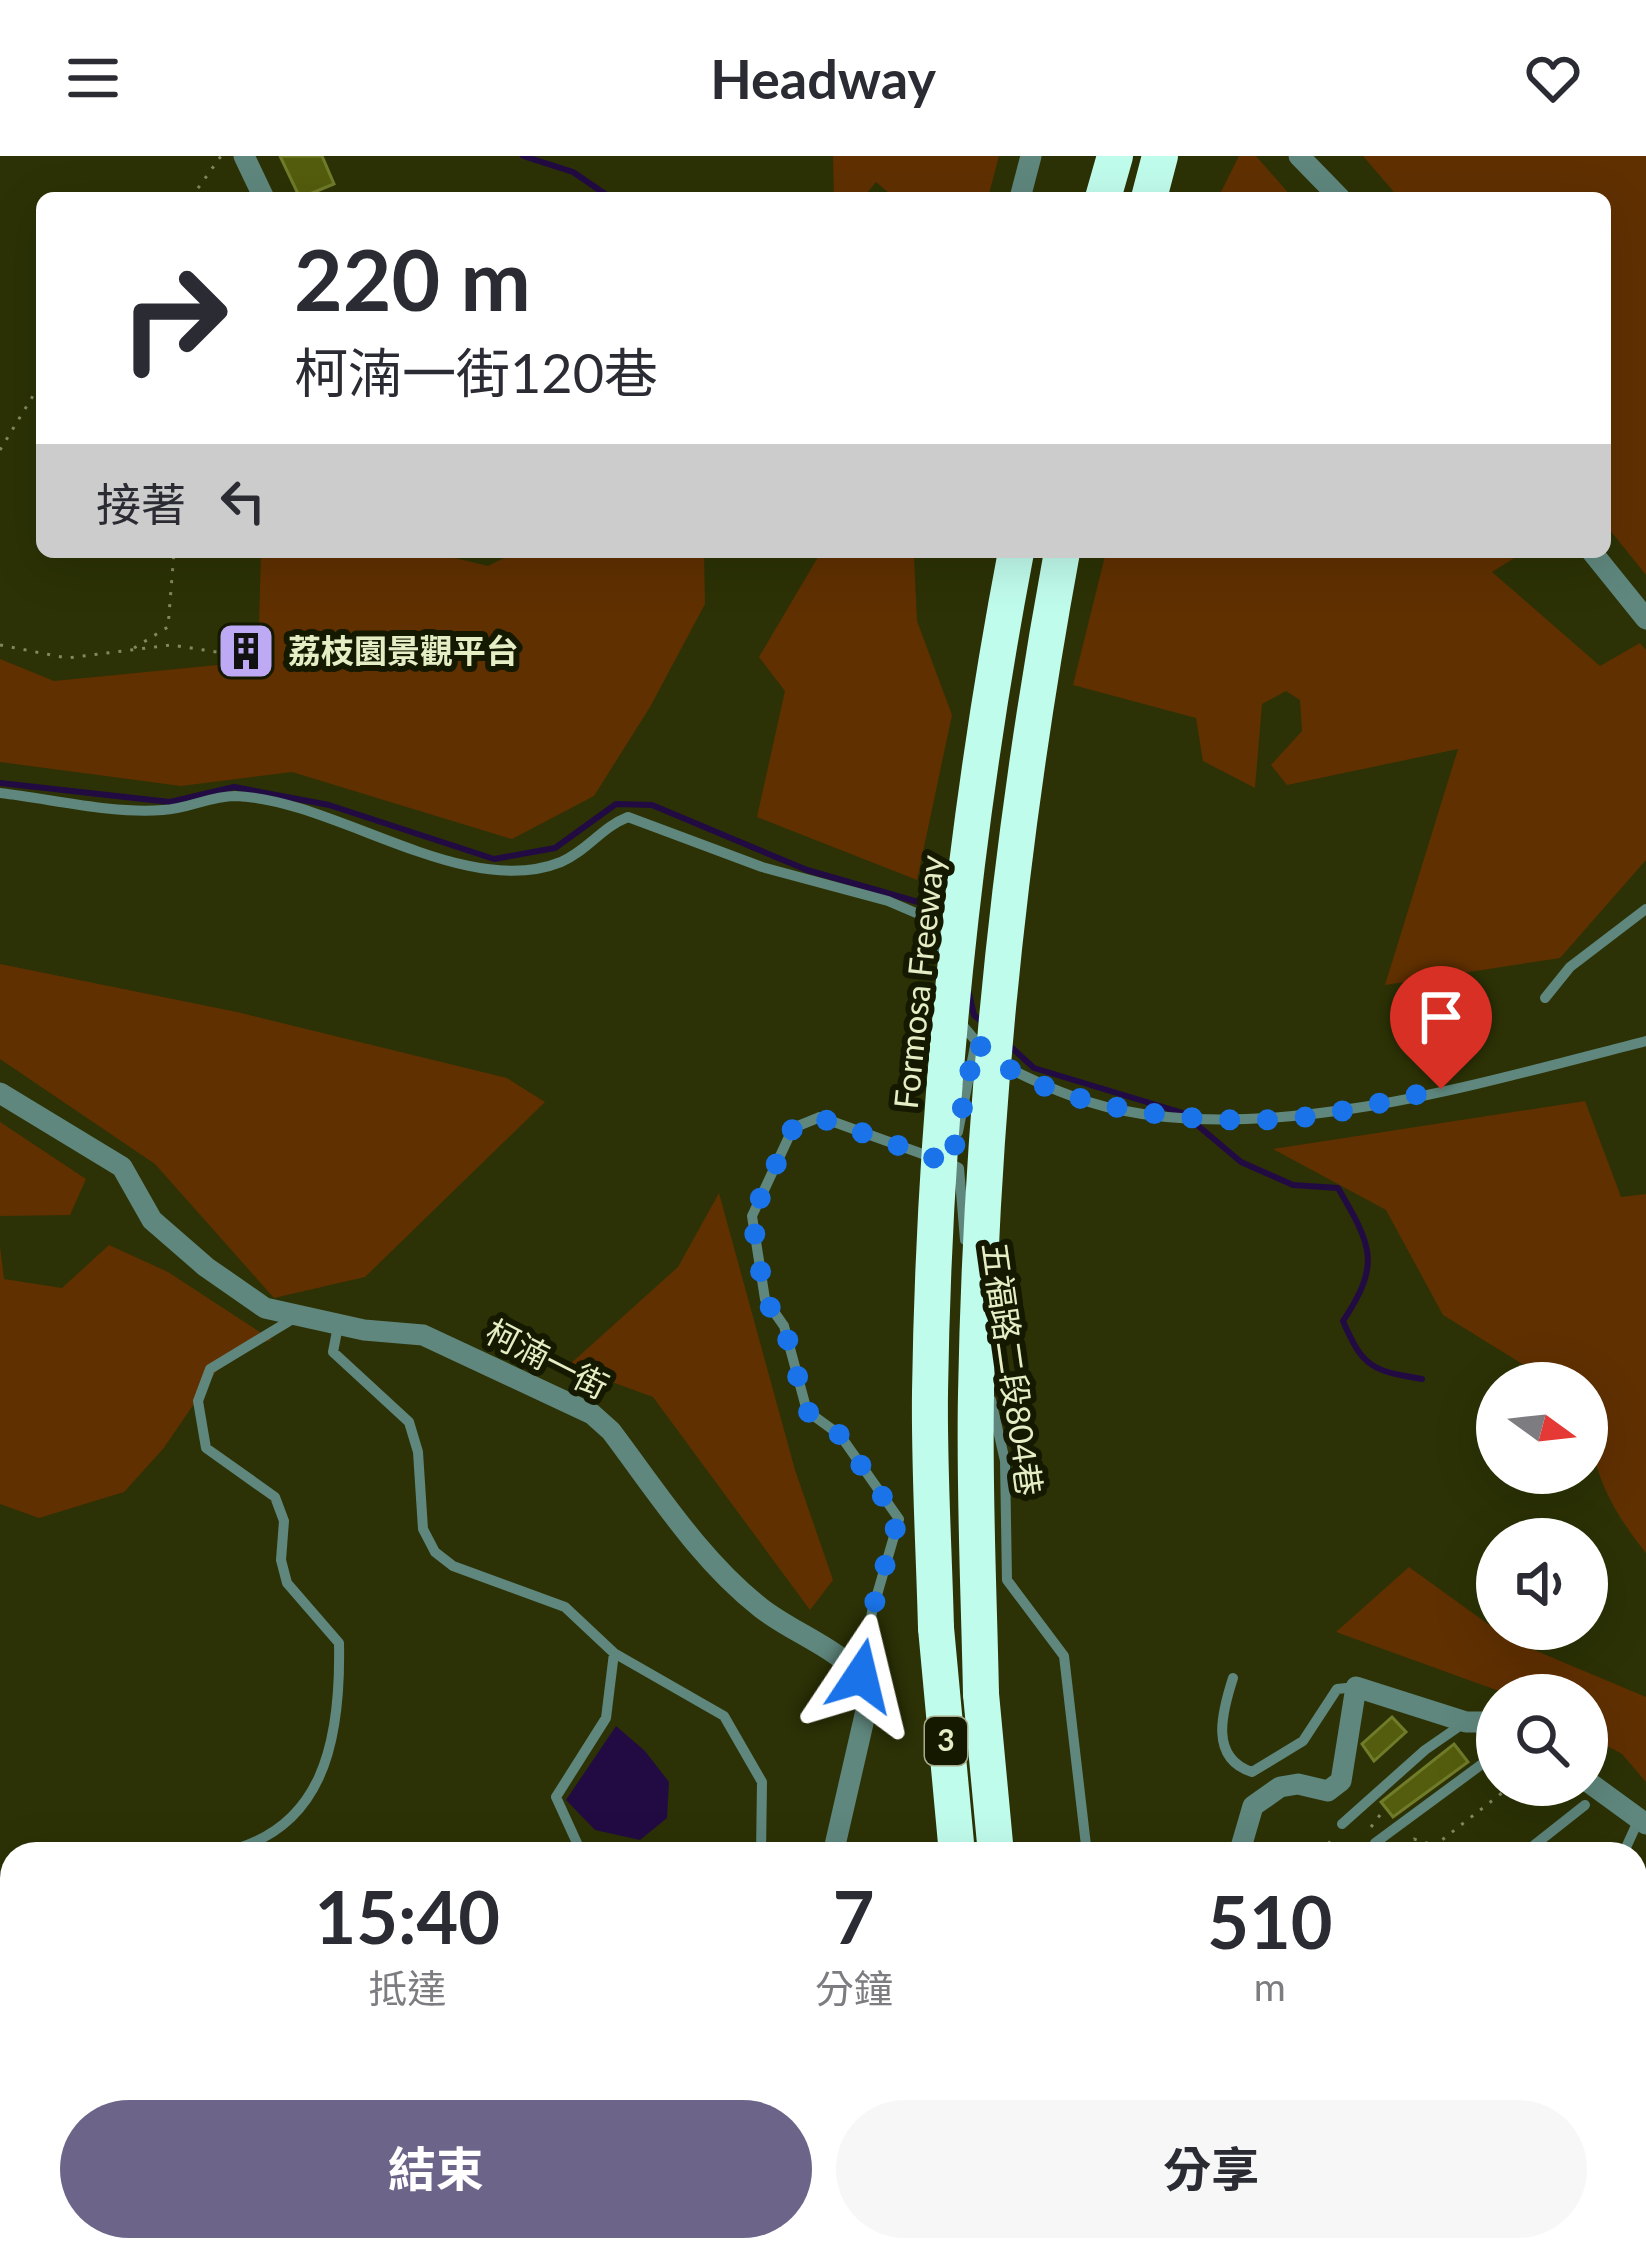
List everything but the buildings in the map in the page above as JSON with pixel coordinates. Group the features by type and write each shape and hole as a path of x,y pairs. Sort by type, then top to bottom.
{"highway":[{"path":"1105,192 1114,156"},
{"path":"1151,192 1160,156"},
{"name":"Formosa Freeway","path":"956,1842 936,1628 930,1392 949,1037 991,686 1015,558"},
{"name":"3","path":"995,1842 981,1694 976,1394 995,1044 1036,691 1061,558"}],"street":[{"path":"244,156 261,192"},
{"path":"1022,192 1031,156"},
{"path":"1299,156 1334,192"},
{"path":"1597,558 1646,619"},
{"name":"柯湳一街","path":"0,1093 122,1167 152,1220 265,1307 338,1326 423,1335 592,1414 611,1430 720,1570 764,1611 818,1641 861,1676"},
{"path":"835,1842 867,1706 867,1683 861,1676"},
{"path":"1243,1842 1253,1806 1280,1787 1298,1784 1328,1790 1341,1781 1356,1687 1476,1722"},
{"path":"1608,1796 1643,1822"}],"lane":[{"path":"0,794 160,811 233,796 270,801 320,814 451,862 496,868 560,862 587,846 608,825 628,817 653,823 763,867 888,901 923,916 941,938 957,1018 991,1059 1027,1078 1121,1111 1303,1118 1646,1041"},
{"path":"1545,998 1570,967 1646,909"},
{"path":"861,1676 872,1612 898,1519 840,1435 807,1411 784,1326 765,1300 752,1216 793,1128 820,1118 951,1164 976,1041"},
{"name":"五福路二段804巷","path":"951,1164 959,1168 969,1295 1005,1461 1006,1580 1064,1656 1086,1842"},
{"path":"254,1842 284,1827 312,1789 332,1750 340,1707 339,1643 287,1583 281,1560 284,1521 275,1497 206,1448 198,1401 210,1369 296,1317"},
{"path":"338,1326 332,1352 409,1422 418,1452 423,1529 435,1552 453,1566 565,1607 614,1653 724,1716 762,1782 760,1842"},
{"path":"577,1842 556,1797 606,1718 614,1653"},
{"path":"1233,1678 1223,1708 1222,1747 1236,1767 1252,1772 1304,1741 1337,1689 1356,1687"},
{"path":"1342,1824 1425,1750 1466,1722"},
{"path":"1381,1842 1476,1769"},
{"path":"1538,1842 1584,1806"}],"path":[{"path":"195,192 221,156"},
{"path":"0,450 36,391"},
{"path":"132,649 168,627 174,558"},
{"path":"0,645 68,658 171,646 250,657"},
{"path":"1330,1842 1342,1824 1355,1833 1377,1805 1383,1811 1363,1838 1367,1842"},
{"path":"1439,1842 1485,1806"}],"shaded area":[{"path":"833,156 999,156 990,192 888,192 876,182 868,192 834,192"},
{"path":"1239,156 1256,156 1288,192 1221,192"},
{"path":"1363,156 1646,156 1646,575 1611,531 1611,192 1394,192"},
{"path":"261,558 455,558 488,566 504,558 704,558 705,604 650,707 594,796 512,839 292,772 181,786 0,762 0,659 54,681 258,661"},
{"path":"817,558 914,558 917,621 952,715 917,880 757,817 785,691 759,657"},
{"path":"1105,558 1514,558 1492,572 1600,666 1640,643 1646,650 1646,860 1560,958 1385,985 1458,749 1287,785 1271,765 1302,731 1300,700 1286,691 1262,704 1255,788 1203,761 1196,718 1073,685"},
{"path":"0,964 237,1012 507,1078 545,1102 365,1277 274,1298 155,1164 0,1059"},
{"path":"1585,1101 1621,1197 1646,1194 1646,1553 1608,1494 1608,1362 1519,1362 1443,1315 1386,1210 1273,1149"},
{"path":"0,1122 86,1179 70,1215 0,1216"},
{"path":"719,1193 795,1470 833,1580 810,1610 653,1397 568,1366 678,1267"},
{"path":"109,1245 168,1272 272,1340 231,1350 163,1449 124,1492 39,1518 0,1504 0,1246 4,1279 62,1288"},
{"path":"1409,1567 1476,1615 1476,1650 1534,1650 1591,1674 1476,1674 1476,1683 1336,1632"},
{"path":"1608,1681 1646,1697 1646,1782 1622,1754 1608,1746"},
{"path":"616,1726 645,1751 669,1782 667,1818 640,1840 595,1830 566,1800"}],"waterway":[{"path":"523,156 573,172 602,192"},
{"path":"0,783 170,802 234,787 329,805 494,859 555,848 616,804 652,805 807,870 925,904 945,925"},
{"path":"969,993 974,1015 983,1023"},
{"path":"1011,1047 1034,1068 1183,1113 1241,1162 1293,1185 1338,1188 1368,1254 1363,1284 1343,1321 1357,1349 1372,1365 1422,1379"}],"place":[{"name":"荔枝園景觀平台","path":"246,651"}],"route":[{"path":"861,1676 872,1612 898,1519 840,1435 807,1411 784,1326 765,1300 752,1216 793,1128 820,1118 951,1164 976,1041 991,1059 1027,1078 1121,1111 1303,1118 1441,1089"}]}
